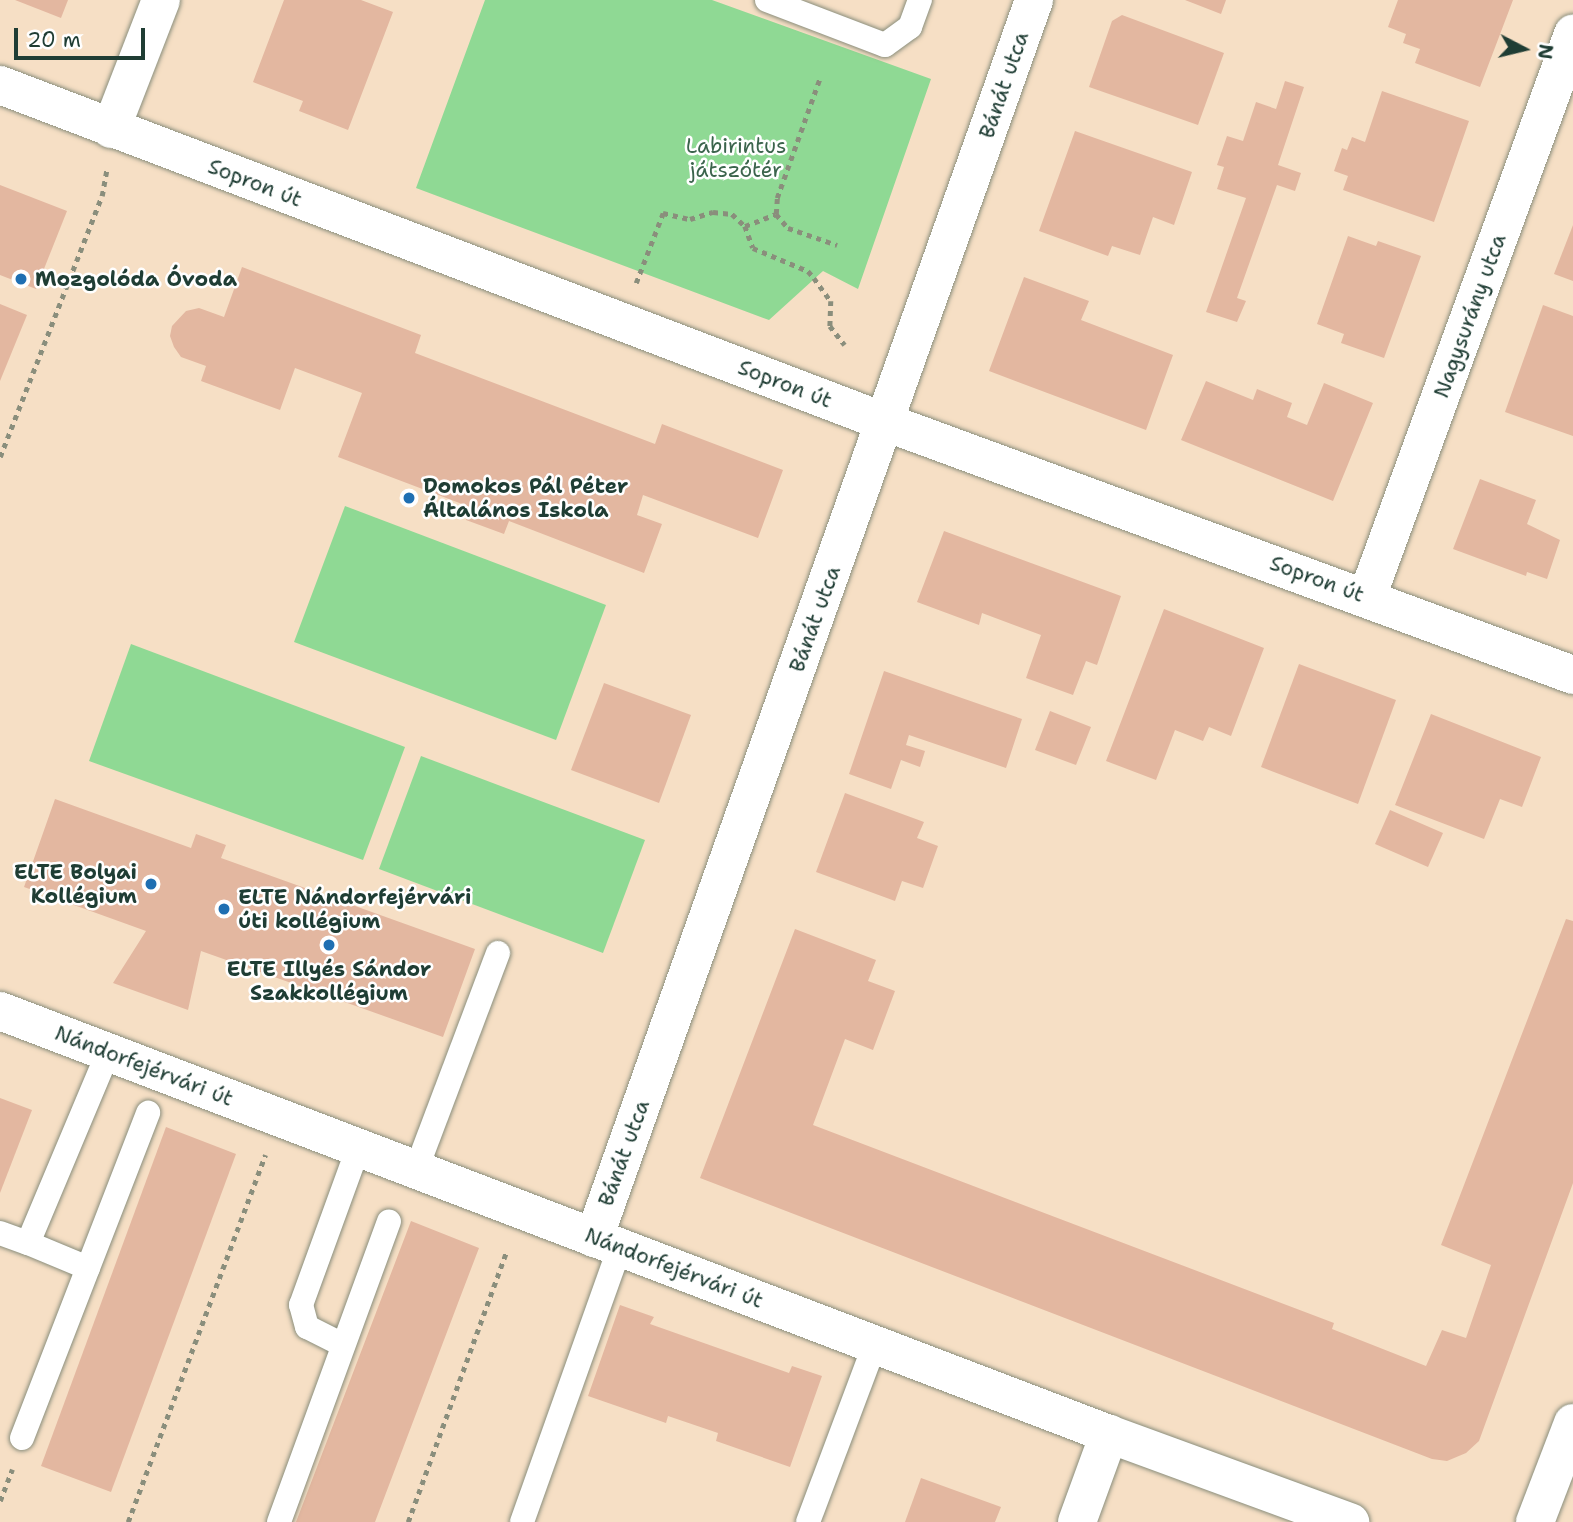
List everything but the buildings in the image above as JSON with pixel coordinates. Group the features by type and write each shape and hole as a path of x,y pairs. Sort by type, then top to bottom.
{"street":[{"path":"111,129 161,0"},
{"name":"Bánát utca","path":"607,1242 886,422 1034,0"},
{"name":"Nagysurány utca","path":"1367,597 1573,34"},
{"name":"Sopron út","path":"0,85 886,422 1573,675"},
{"name":"Nándorfejérvári út","path":"0,1011 1109,1434 1350,1522"},
{"path":"1535,1522 1573,1423"},
{"path":"1077,1522 1109,1434"}],"lane":[{"path":"767,0 885,46 910,27 920,0"},
{"path":"416,1170 498,953"},
{"path":"28,1243 108,1053"},
{"path":"22,1438 148,1113"},
{"path":"343,1345 307,1327 301,1305 358,1148"},
{"path":"279,1522 389,1223"},
{"path":"0,1233 88,1268"},
{"path":"522,1522 607,1242"},
{"path":"808,1522 875,1344"}],"path":[{"path":"820,78 777,198 776,214 788,228 837,245"},
{"path":"0,457 103,196 111,129"},
{"path":"636,284 663,213 690,219 713,212 732,214 745,226 753,248 808,271 831,301 830,326 845,345"},
{"path":"745,226 776,214"},
{"path":"128,1522 279,1118"},
{"path":"408,1522 522,1210"}],"green space":[{"name":"Labirintus játszótér","path":"485,0 712,0 931,79 858,289 823,271 769,320 416,188"},
{"path":"345,506 606,605 556,740 294,642"},
{"path":"131,644 405,747 363,860 89,761"},
{"path":"421,756 645,840 603,953 379,869"}],"place":[{"name":"Mozgolóda Óvoda","path":"21,279"},
{"name":"Domokos Pál Péter Általános Iskola","path":"409,498"},
{"name":"ELTE Bolyai Kollégium","path":"151,884"},
{"name":"ELTE Nándorfejérvári úti kollégium","path":"224,909"},
{"name":"ELTE Illyés Sándor Szakkollégium","path":"329,945"}]}
